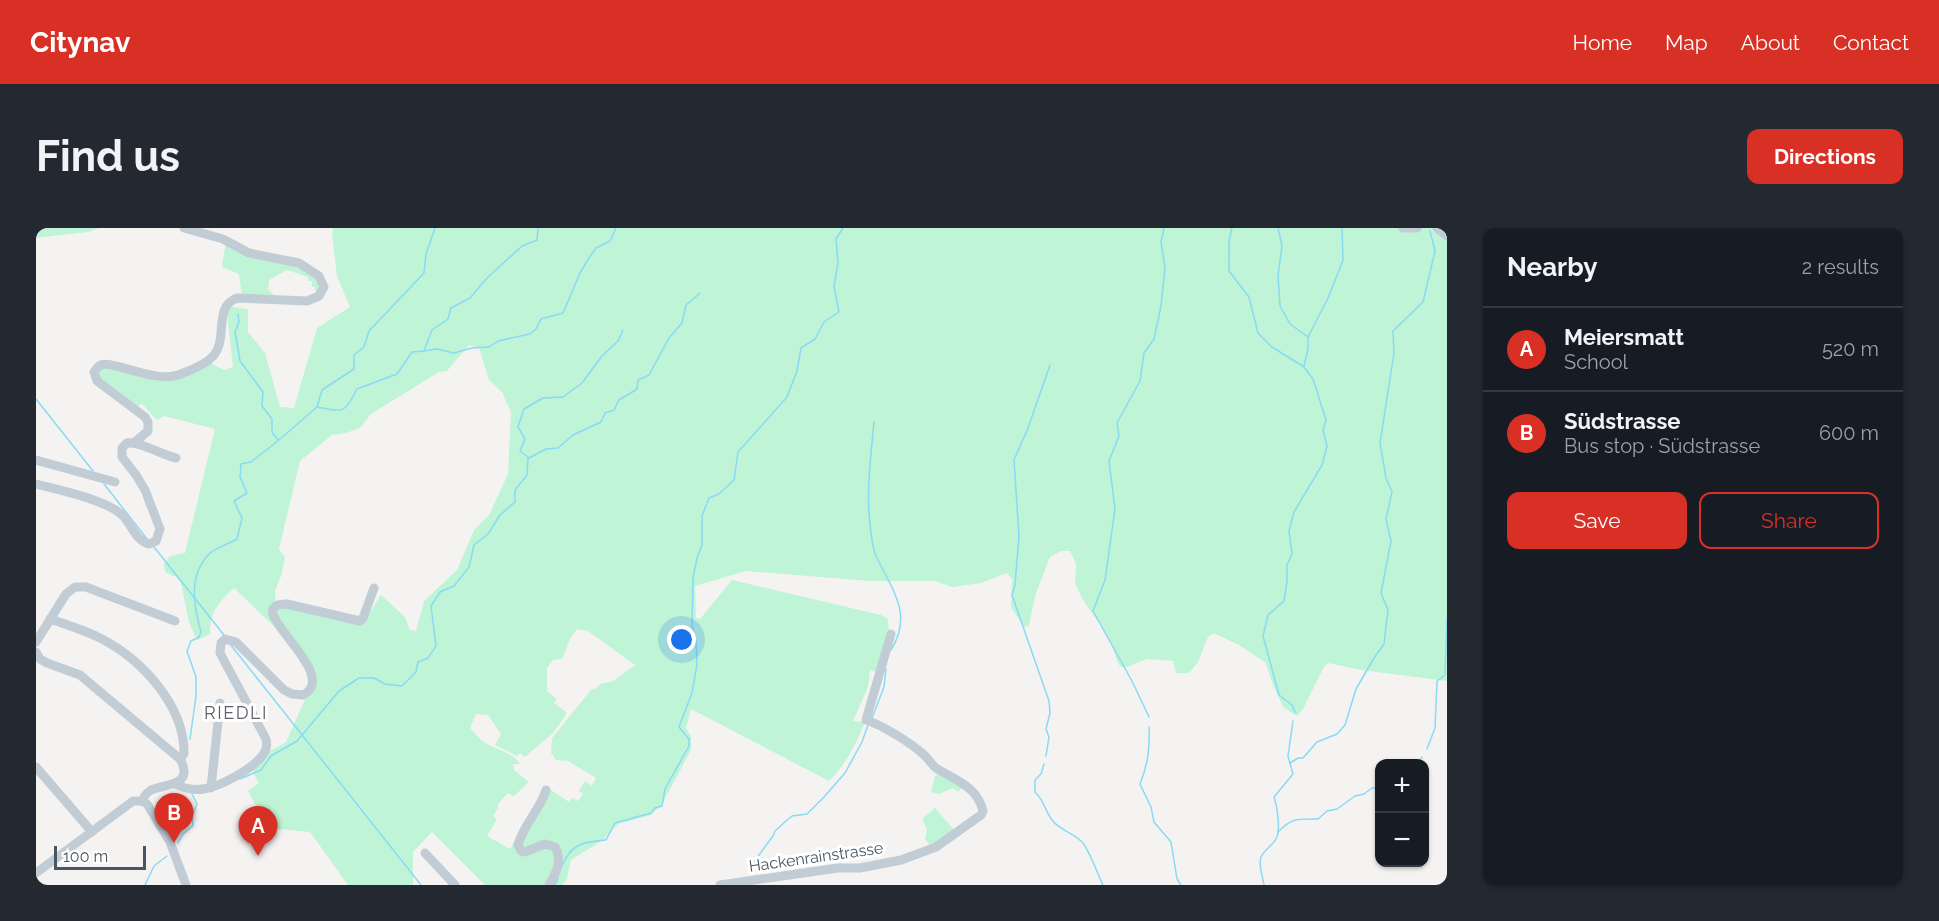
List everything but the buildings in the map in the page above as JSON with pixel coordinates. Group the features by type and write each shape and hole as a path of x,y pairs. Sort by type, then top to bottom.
{"street":[{"path":"36,484 110,506 126,519 143,542 153,543 160,529 141,482 121,454 125,444 135,442 148,431 148,422 145,417 97,381 94,372 99,366 109,364 149,375 164,377 178,375 210,359 216,353 222,330 223,312 230,300 237,298 307,301 319,296 324,287 319,276 299,263 249,254 223,238 184,228"},
{"path":"1403,228 1417,228"},
{"path":"1437,228 1447,236"},
{"path":"135,442 159,454 176,458"},
{"path":"36,460 115,482"},
{"path":"36,642 70,589 81,586 175,621"},
{"path":"142,801 148,791 175,784 192,790 211,788 232,779 260,758 267,747 266,739 220,653 221,642 225,639 236,642 284,690 303,696 312,689 313,676 295,646 275,622 273,614 275,608 281,604 287,604 360,621 374,588"},
{"path":"50,620 84,630 102,639 122,651 143,670 161,692 181,728 184,754 180,759"},
{"name":"Hackenrainstrasse","path":"720,885 781,881 838,868 860,868 921,854 936,847 981,815 983,811 975,793 962,781 934,767 912,746 866,720 891,634"},
{"path":"36,652 40,659 47,663 80,675 180,759 183,764 183,774 175,784"},
{"path":"211,788 220,703"},
{"path":"36,767 93,832"},
{"path":"546,790 539,807 522,834 519,845 521,851 525,852 545,844 555,848 560,858 549,885"},
{"path":"36,873 133,801 142,801 147,804 170,842 186,885"},
{"path":"425,853 455,885"}],"green space":[{"path":"36,228 99,228 88,232 36,238"},
{"path":"333,228 1447,228 1447,681 1361,670 1328,663 1297,716 1283,707 1266,663 1239,645 1214,633 1208,637 1198,662 1189,673 1176,673 1173,661 1147,659 1124,668 1119,665 1108,636 1083,600 1075,584 1076,564 1070,551 1061,551 1050,557 1035,596 1029,626 1024,627 1011,607 1012,579 1007,573 981,583 952,587 935,581 869,581 746,571 695,586 696,618 700,619 732,580 881,615 888,619 889,633 876,672 870,670 868,687 853,721 865,722 841,768 829,781 691,709 686,728 691,736 691,750 662,804 651,815 618,824 603,840 571,860 567,879 562,885 550,885 559,865 560,852 551,843 546,842 529,850 523,850 521,846 525,831 548,788 569,802 572,798 578,801 583,794 579,791 585,781 592,786 596,778 568,761 556,760 551,753 552,738 591,690 600,684 613,681 635,665 588,631 577,629 562,659 553,660 547,668 547,691 557,699 554,703 566,712 553,733 525,757 520,753 517,756 495,745 501,734 488,715 476,714 470,728 486,744 514,757 520,764 513,764 514,770 529,782 514,796 508,793 498,804 493,816 497,819 487,836 510,849 520,831 522,832 518,847 519,851 524,854 529,854 542,846 552,847 557,861 555,871 547,885 485,885 432,832 413,852 413,885 348,885 310,832 268,828 248,791 259,783 252,771 268,752 286,742 306,697 315,687 309,665 280,626 276,618 276,610 285,605 359,623 365,620 381,595 405,617 410,630 416,631 424,601 457,570 474,530 489,515 508,474 511,412 502,392 489,380 479,348 469,345 447,371 439,372 371,414 360,428 332,435 300,461 279,549 285,557 275,591 276,604 272,614 274,623 282,634 234,588 216,608 211,620 210,634 197,640 189,622 181,583 176,577 165,572 164,564 170,556 185,553 215,429 164,416 157,420 143,405 141,404 136,409 113,394 102,384 97,373 101,367 109,366 155,377 173,378 182,376 208,362 224,370 233,367 226,306 248,309 248,332 265,353 280,407 294,408 317,328 350,307 337,276"},
{"path":"226,241 295,262 321,283 316,296 315,287 312,287 312,281 308,281 308,277 287,270 269,280 268,289 276,297 242,297 239,274 222,267"},
{"path":"941,774 962,787 958,792 953,788 939,794 931,792 935,776"},
{"path":"934,807 955,831 941,842 929,844 925,839 927,829 922,819"}],"waterway":[{"path":"190,739 196,696 196,677 187,651 191,641 199,637 201,632 196,613 195,582 197,573 208,555 237,539 242,518 234,501 247,493 240,477 241,464 251,462 279,440 317,407 322,390 354,369 354,355 364,347 369,331 424,273 426,254 435,228"},
{"path":"317,407 342,409 346,407 357,389 397,374 412,352 424,351 432,330 448,319 451,308 470,298 487,278 522,246 537,240 538,228"},
{"path":"424,351 437,349 454,353 472,348 489,347 498,341 530,334 536,329 541,319 563,313 589,258 596,248 610,241 616,228"},
{"path":"562,866 574,848 579,845 606,840 615,823 651,813 655,808 662,806 665,789 689,746 689,739 679,727 692,693 697,664 696,642 692,625 693,578 702,545 702,516 709,498 719,494 734,480 738,452 787,397 797,371 801,348 815,339 824,322 839,312 834,286 838,263 836,239 843,228"},
{"path":"1149,717 1093,611 1105,580 1115,509 1109,461 1119,436 1117,423 1140,381 1144,353 1154,339 1161,306 1165,268 1161,242 1164,228"},
{"path":"1232,228 1229,241 1229,271 1249,297 1258,333 1272,347 1304,367 1313,379 1326,420 1323,430 1327,446 1322,465 1294,512 1289,531 1292,554 1287,565 1284,601 1268,615 1263,636 1279,695 1292,705 1295,712"},
{"path":"1278,228 1282,246 1278,276 1280,306 1290,324 1308,337"},
{"path":"1304,366 1308,337 1328,298 1343,260 1342,228"},
{"path":"1290,763 1303,758 1317,742 1337,734 1345,725 1356,689 1384,644 1388,610 1381,593 1391,541 1386,519 1392,492 1386,478 1380,443 1394,353 1393,331 1423,302 1435,251 1430,231"},
{"path":"529,458 546,449 558,448 573,435 601,422 605,413 614,410 619,400 637,389 638,380 649,375 669,338 682,323 686,305 700,293"},
{"path":"238,314 239,322 235,332 240,361 263,392 262,406 272,419 272,432 278,440"},
{"path":"528,457 520,451 525,439 518,427 524,409 543,398 563,397 582,383 602,356 618,341 623,330"},
{"path":"1046,756 1049,737 1046,729 1050,713 1049,701 1012,595 1015,585 1019,536 1014,460 1050,365"},
{"path":"36,399 93,471"},
{"path":"874,422 869,486 871,536 876,556 898,601 900,612 898,637 891,650"},
{"path":"240,779 261,770 271,756 297,741 339,691 359,678 374,678 385,684 402,686 416,672 418,662 428,658 436,646 431,606 440,592 454,586 469,567 474,545 488,534 500,515 515,502 515,490 527,475 528,458"},
{"path":"104,484 147,539"},
{"path":"154,547 224,635"},
{"path":"1427,749 1435,728 1437,681 1445,675 1447,619"},
{"path":"230,644 421,885"},
{"path":"872,718 884,687 886,669"},
{"path":"1264,885 1260,860 1276,839 1278,830 1274,797 1293,774 1288,756 1293,721"},
{"path":"753,863 775,831 792,816 807,814 845,773 862,742 868,725"},
{"path":"1149,727 1148,756 1140,784 1151,807 1154,822 1171,842 1177,879 1181,885"},
{"path":"1044,764 1041,774 1035,780 1035,792 1055,823 1079,839 1085,846 1103,885"},
{"path":"1278,832 1292,821 1318,819 1327,811 1337,809 1355,796 1375,788"},
{"path":"178,843 183,834 193,826 192,816 197,804 192,794"},
{"path":"145,885 154,866 167,856"},
{"path":"555,885 558,879"}],"place":[{"name":"Südstrasse","path":"174,843"},
{"name":"Meiersmatt","path":"258,856"}],"district":[{"name":"RIEDLI","path":"236,712"}]}
